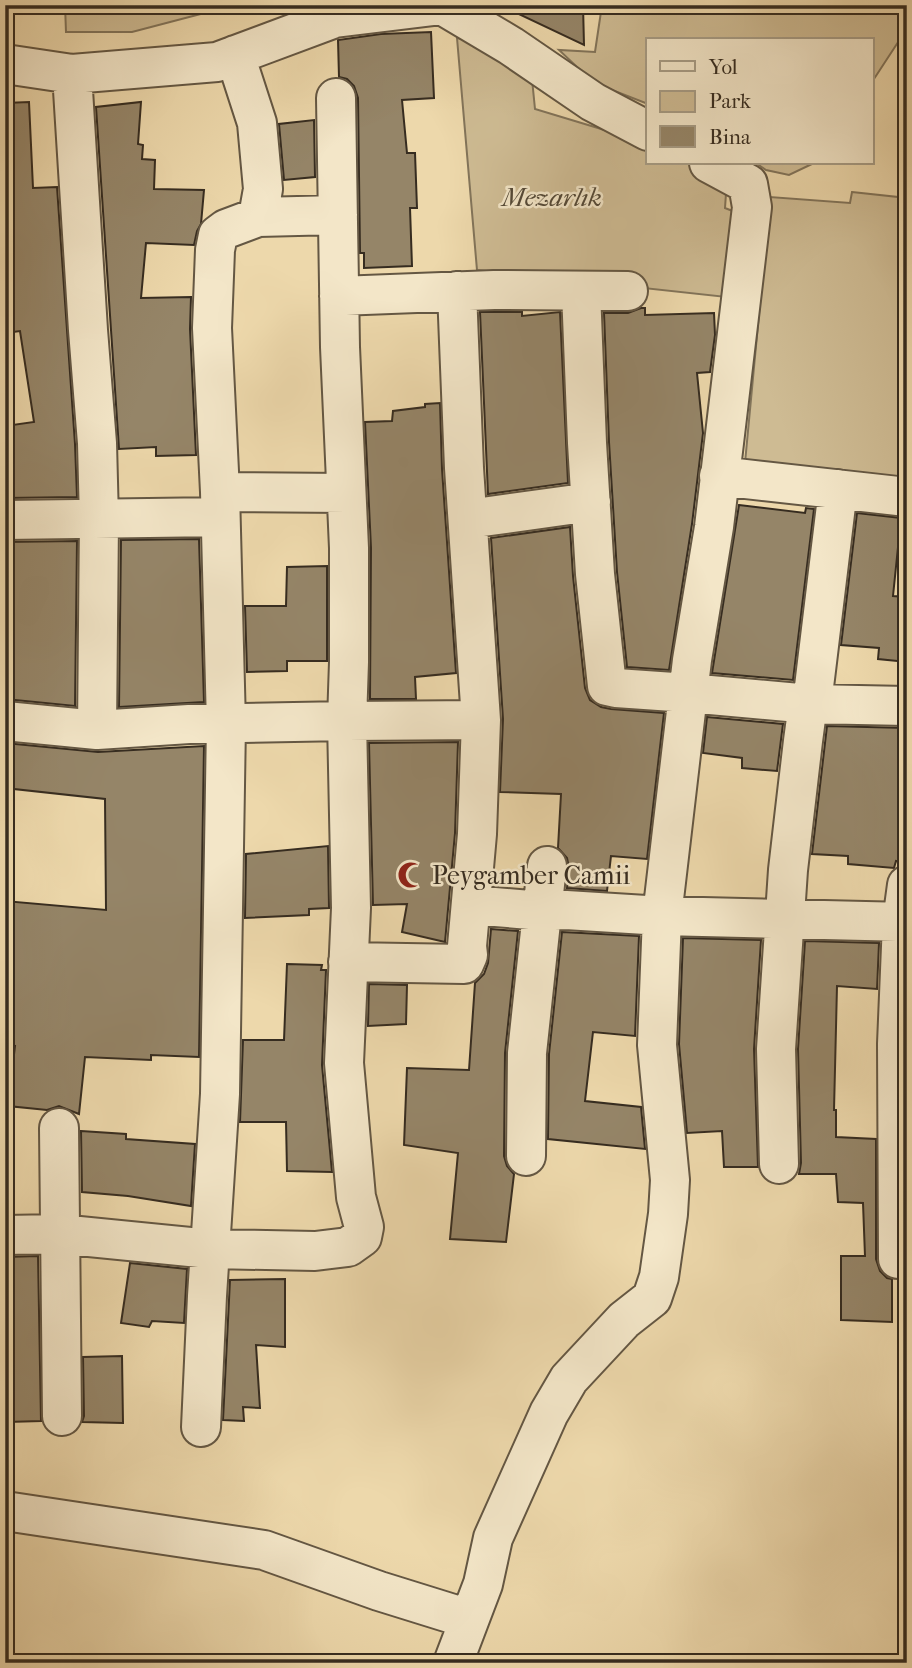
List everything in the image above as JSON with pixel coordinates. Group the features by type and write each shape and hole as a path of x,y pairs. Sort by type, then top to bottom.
{"street":[{"path":"5,64 72,74 217,62 335,18 391,9 442,5 593,102 646,130"},
{"path":"235,55 257,122 263,189 258,216"},
{"path":"72,74 97,443 97,730"},
{"path":"5,1235 59,1234 210,1249 315,1251 348,1247 362,1237 364,1227 356,1197 344,1063 351,908 347,720 349,548 339,296 336,98"},
{"path":"453,1663 483,1584 493,1538 549,1413 569,1379 624,1320 652,1298 659,1277 670,1180 657,1045 662,915 688,693 714,527 752,207 748,184 711,164"},
{"path":"201,1427 220,1094 226,724 212,328 215,250 218,235 258,216 338,215"},
{"path":"339,296 495,290 628,291"},
{"path":"348,962 464,964 468,955 477,834 481,720 457,291"},
{"path":"581,291 595,574 607,685 616,688 810,704 907,706"},
{"path":"719,476 907,497"},
{"path":"779,1164 776,1049 788,870 838,489"},
{"path":"5,520 99,520 346,493"},
{"path":"468,519 591,502"},
{"path":"5,721 97,730 189,724 481,720"},
{"path":"526,1156 527,1053 547,866"},
{"path":"471,905 542,911 785,919 905,910 897,1044 898,1259"},
{"path":"59,1128 62,1416"},
{"path":"5,1511 264,1550 379,1591 469,1619"}],"green space":[{"path":"65,5 235,5 132,32 66,32"},
{"path":"602,5 907,5 906,30 874,79 874,38 646,38 646,103 594,83 559,50 595,52"},
{"name":"Mezarlık","path":"457,38 476,41 532,79 535,109 646,143 646,164 694,164 727,179 725,208 735,212 726,297 477,270"},
{"path":"757,164 812,164 789,175 766,170"},
{"path":"852,192 907,198 907,486 745,463 770,197 850,203"}],"building":[{"path":"500,5 583,5 584,45"},
{"path":"431,32 434,98 402,100 407,153 415,153 417,208 410,208 412,266 364,268 364,253 360,253 358,98 354,86 347,79 339,77 338,40 381,34"},
{"path":"29,102 33,188 57,187 77,497 5,498 5,426 34,422 20,331 5,333 5,103"},
{"path":"141,102 138,144 143,145 142,159 155,160 154,189 204,190 201,224 194,245 146,243 141,298 191,297 196,455 156,456 156,447 119,449 96,107"},
{"path":"314,120 315,177 284,180 279,124"},
{"path":"645,308 645,315 714,313 715,335 710,372 697,373 703,433 669,670 627,667 617,572 604,313 628,313"},
{"path":"480,312 522,312 522,316 560,312 568,483 488,494"},
{"path":"440,403 456,673 415,677 416,699 370,699 371,548 365,422 392,421 393,411"},
{"path":"739,505 805,513 806,508 814,509 793,680 712,673"},
{"path":"857,513 901,518 893,596 907,597 907,662 878,659 879,648 841,645"},
{"path":"570,527 585,688 590,700 601,707 611,709 664,713 647,859 611,856 607,891 567,888 567,858 558,848 561,794 500,792 503,719 491,538"},
{"path":"199,539 204,702 119,707 121,540"},
{"path":"77,541 75,706 5,699 5,542"},
{"path":"327,566 327,661 287,661 287,671 247,672 245,606 286,606 287,567"},
{"path":"707,717 783,724 777,771 742,768 742,758 703,753"},
{"path":"827,726 907,728 907,786 901,862 896,861 894,868 848,864 848,856 812,854"},
{"path":"458,742 455,833 445,942 402,932 407,904 373,905 369,743"},
{"path":"5,743 98,752 204,746 199,1057 151,1055 151,1060 85,1057 79,1114 59,1106 47,1110 8,1106 15,1046 5,1045 5,901 106,910 105,799 5,788"},
{"path":"328,846 329,908 309,909 309,915 245,918 246,854"},
{"path":"491,929 518,931 505,1053 504,1156 507,1166 514,1174 506,1242 450,1239 458,1153 404,1145 407,1068 469,1070 475,983 484,974 488,963"},
{"path":"562,932 639,936 635,1036 593,1032 585,1101 641,1107 645,1149 548,1139 549,1054"},
{"path":"683,938 761,940 754,1049 758,1167 724,1167 722,1131 687,1133 679,1044"},
{"path":"805,941 879,943 877,989 837,986 834,1110 836,1137 876,1139 876,1259 880,1271 892,1279 892,1322 841,1320 841,1256 865,1256 863,1203 838,1202 836,1174 799,1174 798,1049"},
{"path":"287,964 322,965 321,970 326,970 322,1065 332,1172 287,1171 286,1122 240,1122 243,1040 284,1040"},
{"path":"369,984 407,985 406,1024 368,1026"},
{"path":"81,1131 126,1134 126,1139 195,1144 191,1206 82,1192"},
{"path":"38,1256 41,1421 7,1422 6,1363 9,1363 5,1313 5,1257"},
{"path":"130,1263 187,1269 184,1323 152,1321 149,1327 121,1323"},
{"path":"285,1279 285,1347 256,1345 260,1408 243,1407 244,1421 223,1420 230,1280"},
{"path":"122,1356 123,1423 82,1422 83,1357"}],"place":[{"name":"Peygamber Camii","path":"411,875"}]}
